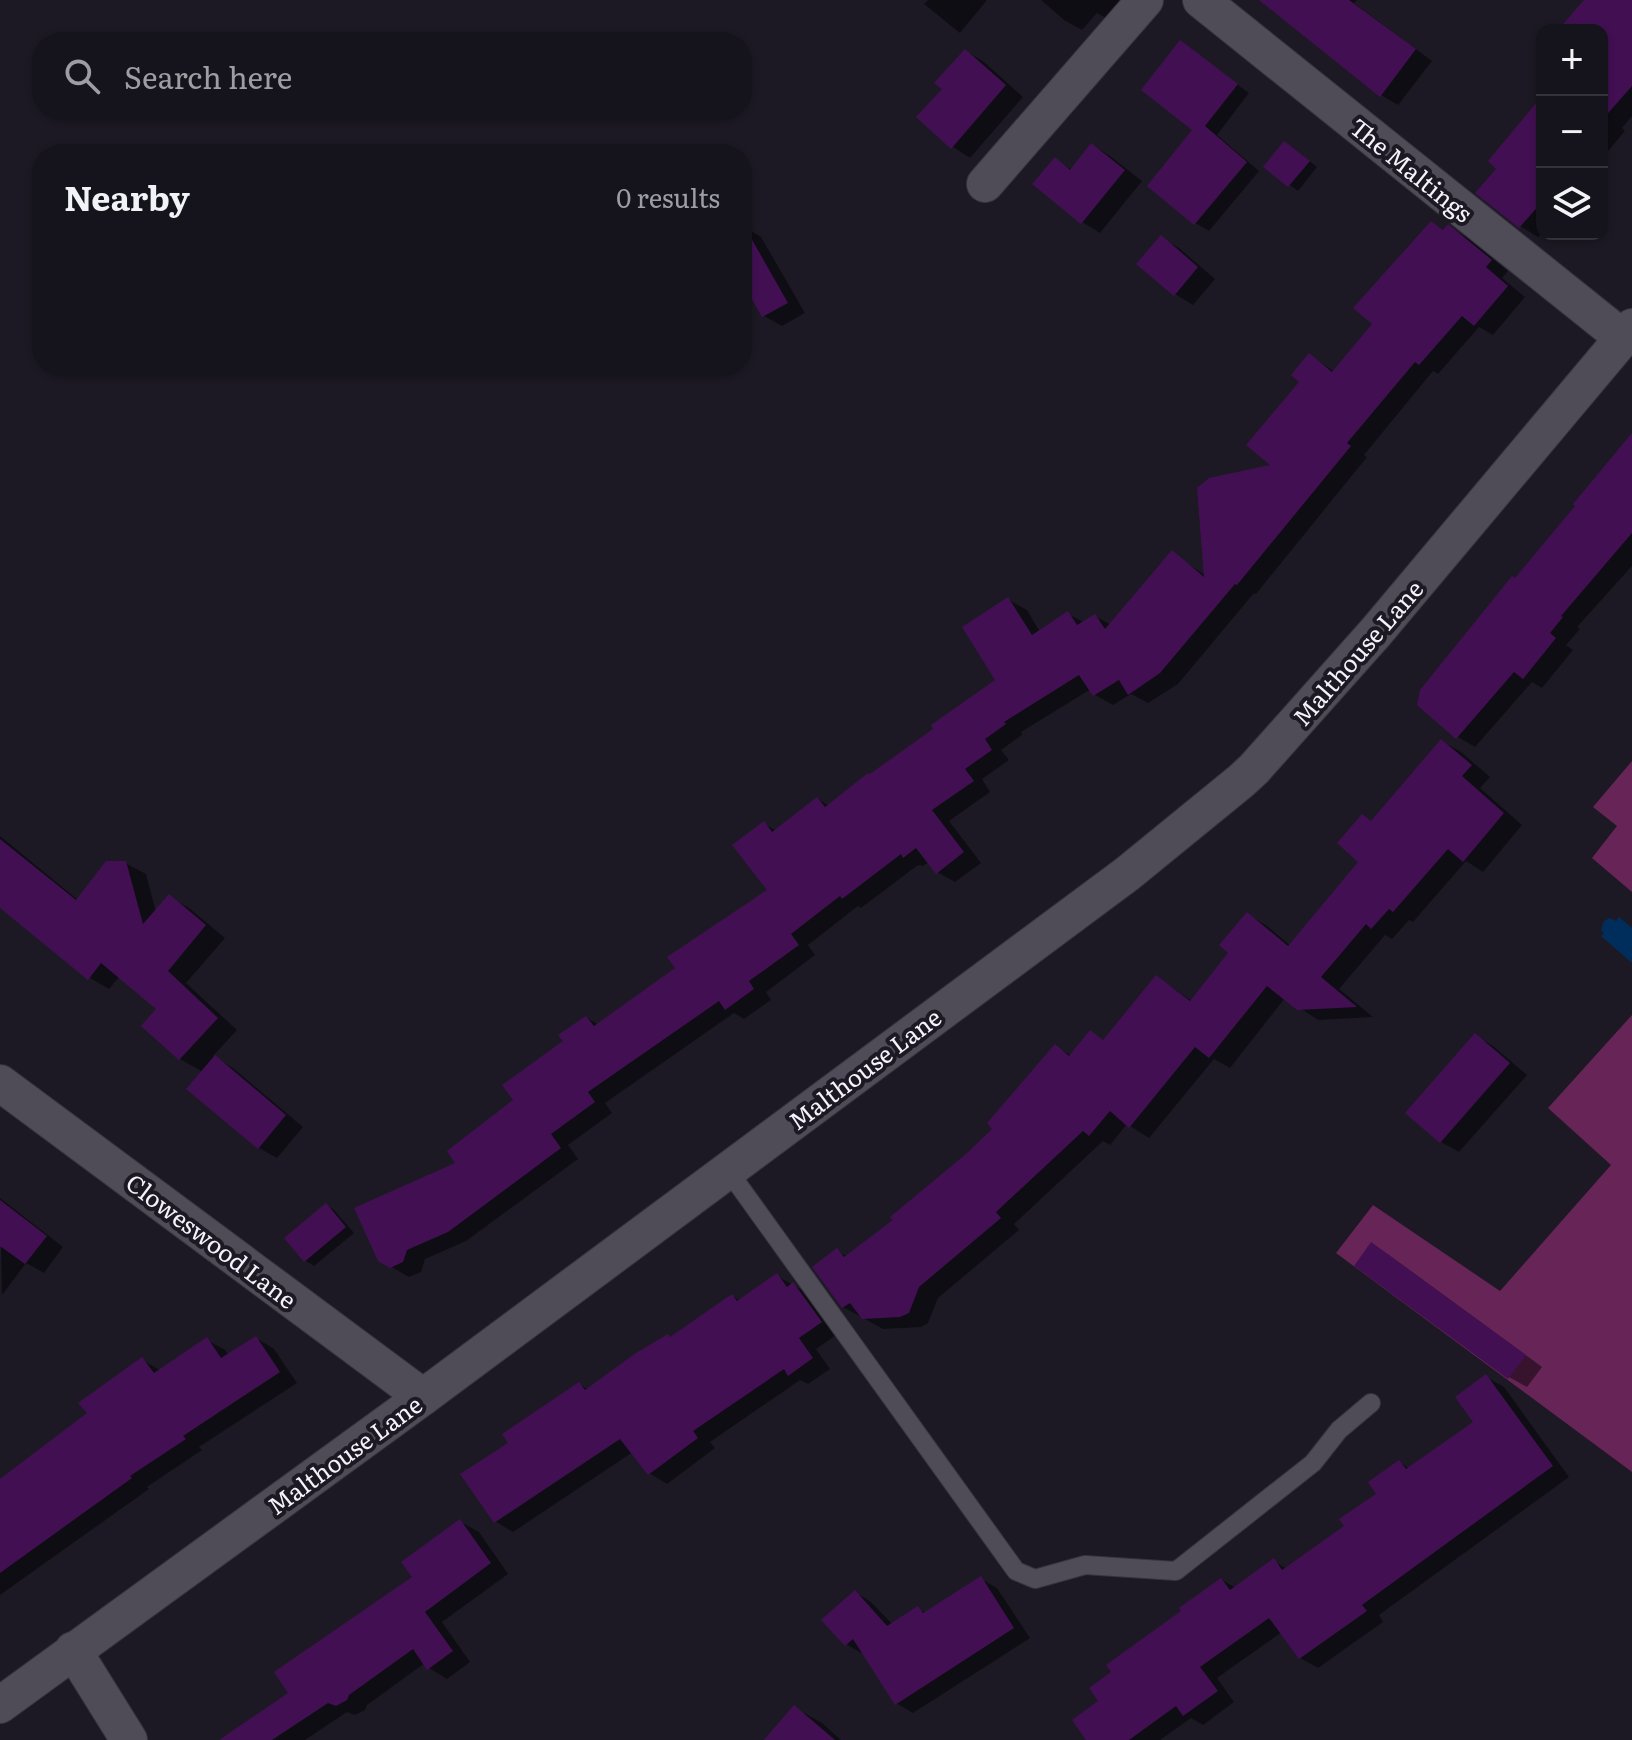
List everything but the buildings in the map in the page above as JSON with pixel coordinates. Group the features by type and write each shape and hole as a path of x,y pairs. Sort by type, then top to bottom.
{"street":[{"path":"985,184 1145,0"},
{"name":"The Maltings","path":"1201,0 1628,332"},
{"name":"Malthouse Lane","path":"6,1700 423,1397 1158,850 1254,769 1376,632 1628,332"},
{"name":"Cloweswood Lane","path":"0,1083 423,1397"},
{"path":"73,1650 129,1740"}],"lane":[{"path":"727,1169 1016,1571 1035,1579 1085,1565 1176,1571 1313,1463 1339,1430 1371,1403"}],"shaded area":[{"path":"1632,761 1632,892 1592,858 1617,826 1593,807"},
{"path":"1632,1015 1632,1472 1336,1253 1373,1205 1500,1291 1611,1165 1548,1108"}],"water":[{"path":"1619,917 1632,928 1632,963 1601,936 1604,921 1610,918 1616,921"}]}
